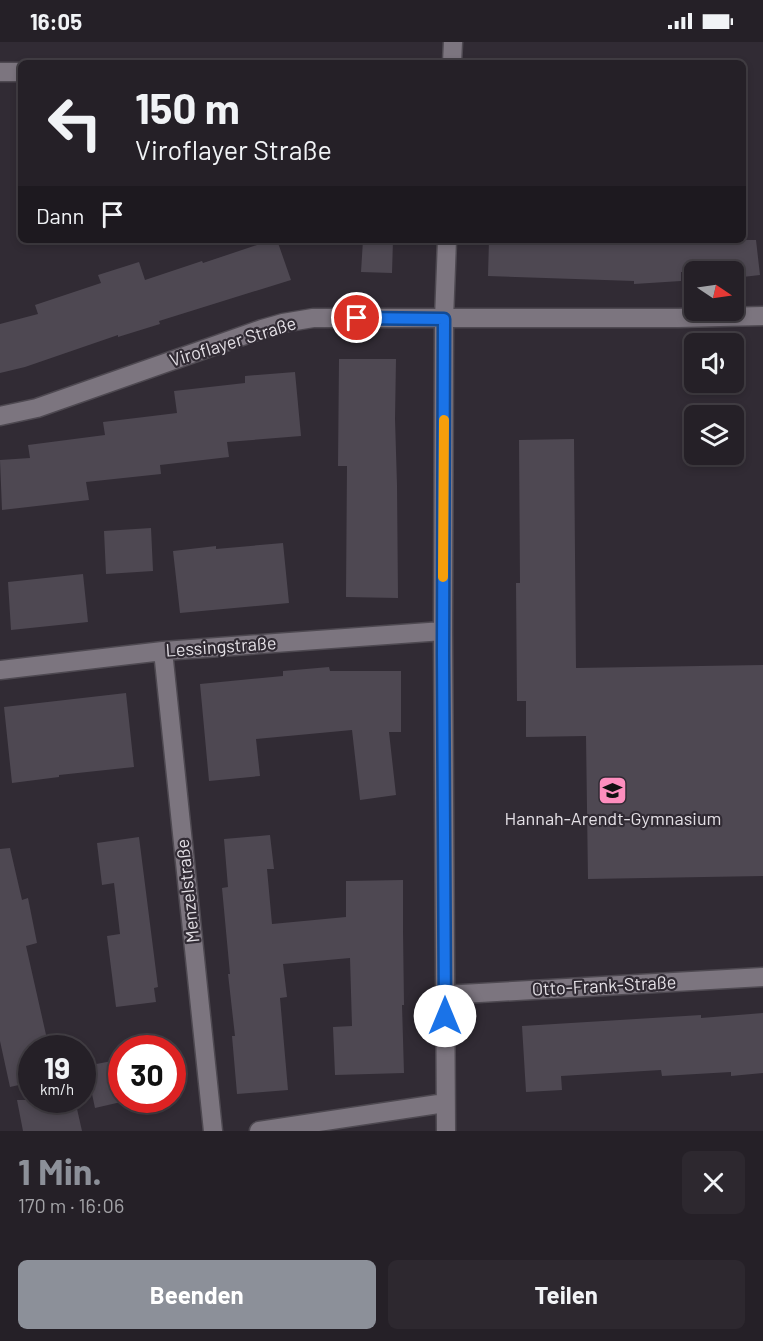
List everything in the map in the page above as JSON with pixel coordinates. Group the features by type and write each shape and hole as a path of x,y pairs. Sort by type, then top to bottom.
{"street":[{"path":"452,60 453,42"},
{"path":"0,72 18,72"},
{"path":"446,1131 443,631 444,319 447,243"},
{"name":"Viroflayer Straße","path":"0,416 37,408 262,329 313,318 763,316"},
{"name":"Lessingstraße","path":"0,670 163,651 443,631"},
{"name":"Menzelstraße","path":"163,651 213,1131"},
{"name":"Otto-Frank-Straße","path":"444,995 763,976"},
{"path":"260,1131 445,1103"}],"building":[{"path":"746,240 756,240 760,275 744,277 744,261 684,261 681,281 634,284 634,281 488,276 489,243 746,243"},
{"path":"263,243 278,243 291,280 159,321 160,324 0,373 0,324 38,314 35,305 101,283 98,275 139,262 145,280 202,261 203,263"},
{"path":"363,243 393,243 392,273 361,272"},
{"path":"339,359 396,359 398,598 346,597 347,466 338,466"},
{"path":"295,372 301,436 227,442 229,457 160,465 161,474 86,482 89,500 2,510 0,460 30,458 28,445 105,435 103,422 177,413 174,391 245,383 245,376"},
{"path":"574,439 576,668 763,665 763,876 588,879 586,736 526,737 526,701 517,701 516,583 520,583 519,440"},
{"path":"151,528 153,571 106,574 104,531"},
{"path":"283,543 289,603 180,613 173,551 216,546 216,549"},
{"path":"83,574 88,622 11,630 8,582"},
{"path":"329,667 330,671 401,671 401,732 389,732 396,795 360,800 352,730 256,739 260,776 209,781 200,684 283,676 283,671"},
{"path":"126,693 134,767 59,775 59,777 12,783 4,707"},
{"path":"270,835 274,869 267,869 272,924 346,917 346,881 403,880 404,1073 335,1075 333,1027 352,1026 350,958 283,964 287,997 280,998 288,1090 237,1094 232,1036 235,1036 222,888 228,887 224,839"},
{"path":"139,837 158,987 154,988 156,1002 116,1007 107,936 120,934 114,883 102,885 97,843"},
{"path":"10,848 22,900 28,898 37,943 26,946 46,1035 18,1035 18,1085 10,1087 0,1041 0,849"},
{"path":"763,1013 763,1073 731,1076 731,1072 662,1076 661,1070 561,1076 562,1090 526,1092 522,1026"},
{"path":"108,1062 108,1105 96,1108 96,1064"},
{"path":"20,1113 78,1113 82,1131 23,1131"}],"slow traffic":[{"path":"443,577 444,420"}],"place":[{"name":"Hannah-Arendt-Gymnasium","path":"613,790"}],"route":[{"path":"357,318 444,319 445,1016"}]}
